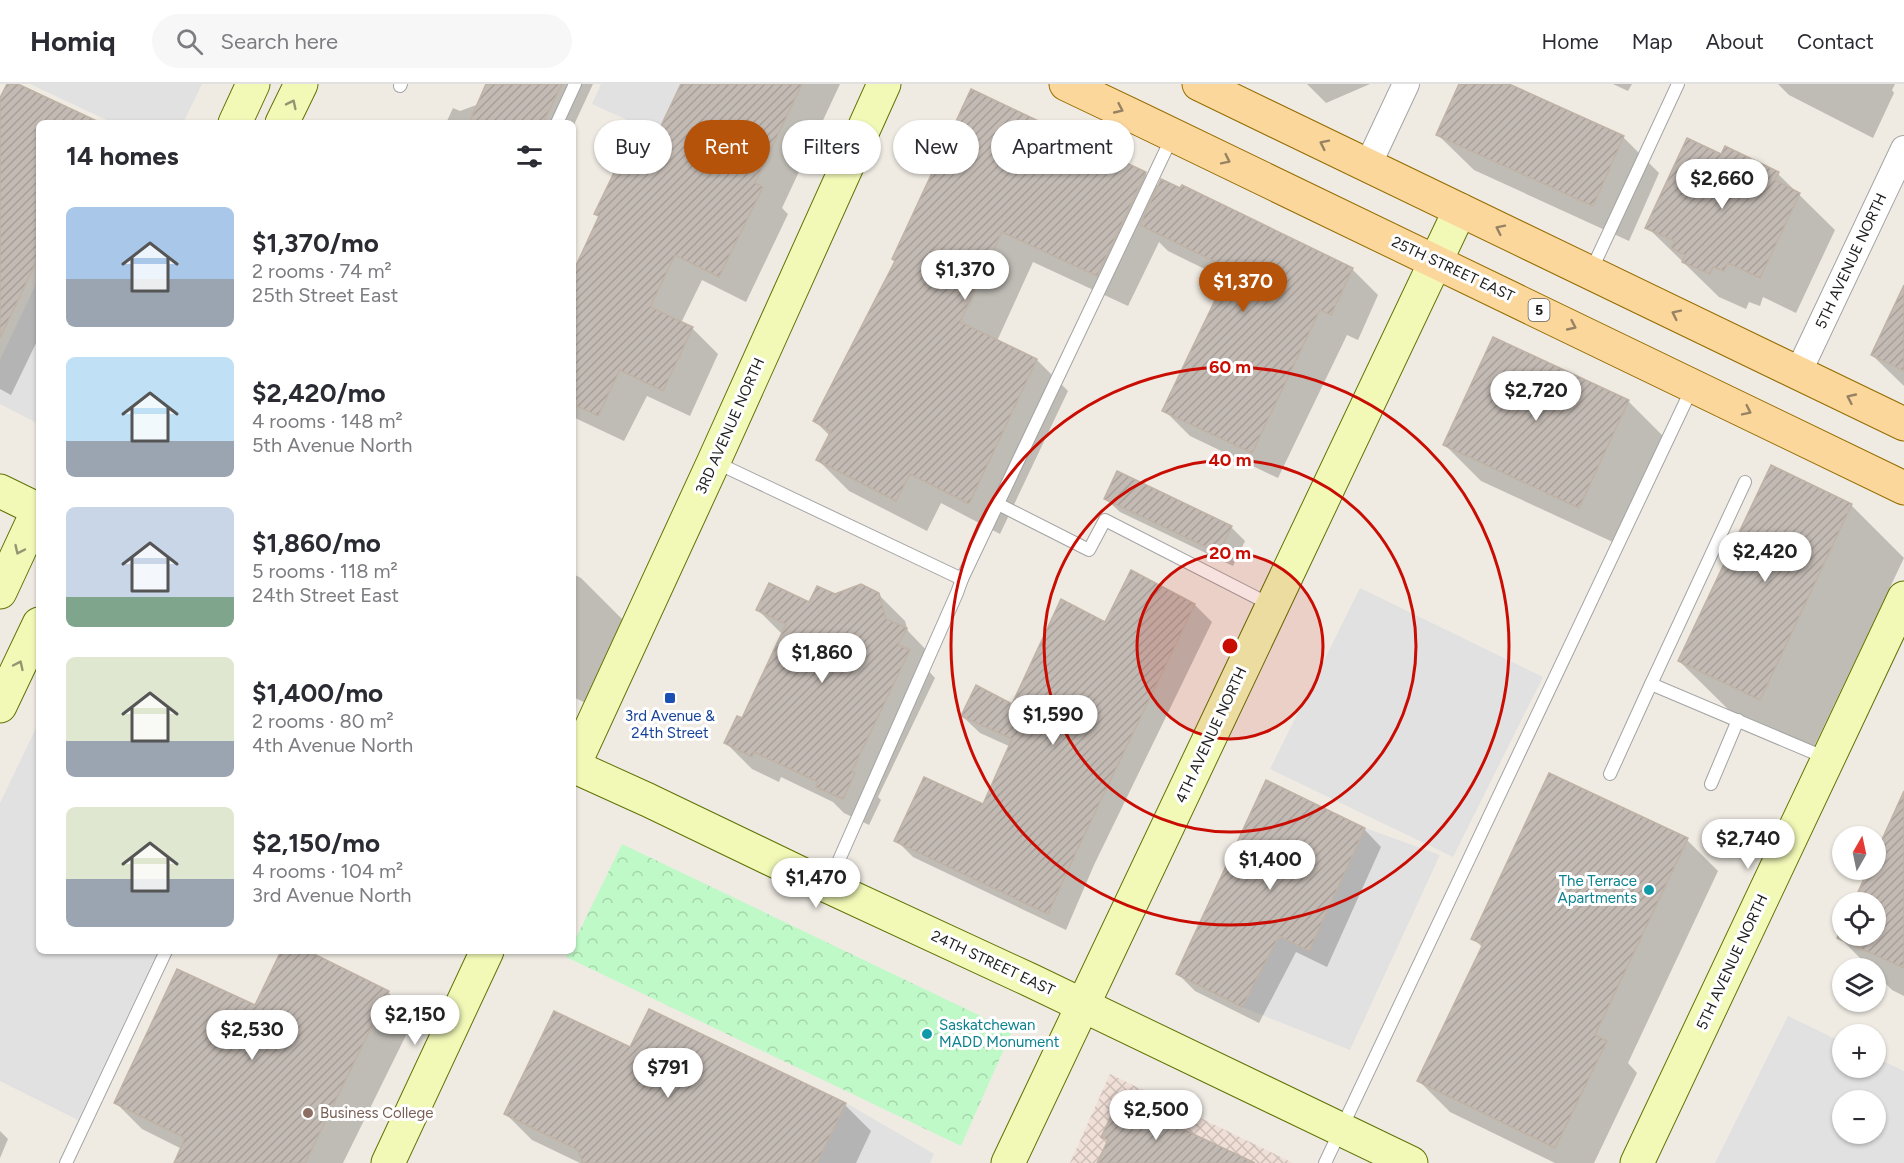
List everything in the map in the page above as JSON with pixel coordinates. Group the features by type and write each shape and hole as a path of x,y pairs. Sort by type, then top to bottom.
{"main road":[{"path":"236,120 254,84"},
{"path":"283,120 301,84"},
{"name":"3RD AVENUE NORTH","path":"576,760 884,84"},
{"name":"25TH STREET EAST","path":"1066,84 1498,290 1904,488"},
{"path":"1199,84 1904,424"},
{"name":"4TH AVENUE NORTH","path":"1008,1163 1460,210"},
{"path":"0,491 36,508"},
{"path":"0,592 36,515"},
{"name":"5TH AVENUE NORTH","path":"1637,1163 1904,598"},
{"path":"0,705 36,630"},
{"name":"24TH STREET EAST","path":"576,767 1083,1005 1411,1163"},
{"path":"388,1163 486,954"}],"street":[{"path":"1368,165 1406,84"},
{"name":"5TH AVENUE NORTH","path":"1798,373 1904,149"}],"lane":[{"path":"558,120 575,84"},
{"path":"1591,273 1678,84"},
{"path":"827,886 962,579 1173,135"},
{"path":"1325,1163 1694,385"},
{"path":"714,461 962,579"},
{"path":"1610,774 1745,482"},
{"path":"998,504 1089,550 1105,520 1272,606"},
{"path":"1651,684 1829,759"},
{"path":"1711,784 1738,720"},
{"path":"66,1163 165,954"}],"shaded area":[{"path":"30,84 202,84 184,120 107,120"},
{"path":"601,84 681,84 664,120 627,120 592,104"},
{"path":"36,284 36,422 0,404 0,360"},
{"path":"1360,588 1543,677 1453,857 1270,769"},
{"path":"36,728 36,954 157,954 78,1120 0,1081 0,803"},
{"path":"1365,828 1440,855 1350,1050 1242,1007 1279,936 1310,948"},
{"path":"1788,1016 1832,1037 1832,1078 1886,1078 1886,1062 1904,1071 1904,1163 1715,1163"},
{"path":"1110,1074 1293,1163 1070,1163"},
{"path":"846,1103 934,1154 930,1163 817,1163"}],"green space":[{"path":"622,844 1012,1031 961,1146 566,957 568,954 576,954 576,938"}],"building":[{"path":"7,84 18,84 95,120 36,120 36,262 0,338 0,98"},
{"path":"486,84 562,84 544,120 470,120"},
{"path":"681,84 802,84 785,120 782,120 782,126 770,151 770,120 684,120 684,174 759,174 755,183 763,187 719,277 675,255 650,307 693,327 663,391 620,370 598,416 576,405 576,266 599,216 594,214 613,174 672,174 672,120 664,120"},
{"path":"1459,84 1509,84 1624,136 1593,206 1436,135"},
{"path":"971,89 1036,120 991,120 991,174 1134,174 1134,166 1146,172 1097,276 1002,232 960,322 1037,359 969,504 910,474 896,501 816,460 831,431 813,421 895,261 892,259 932,174 979,174 979,120 957,120"},
{"path":"1687,138 1721,154 1725,146 1779,172 1775,180 1800,193 1760,278 1728,263 1724,271 1713,267 1710,274 1682,262 1685,255 1671,248 1675,241 1645,228"},
{"path":"1161,179 1180,188 1182,185 1353,268 1331,315 1320,310 1252,453 1162,411 1230,269 1140,225"},
{"path":"1904,285 1904,371 1871,355"},
{"path":"1493,337 1629,400 1579,508 1443,445"},
{"path":"1771,465 1852,504 1760,700 1678,661"},
{"path":"1117,471 1232,526 1219,553 1104,499"},
{"path":"1131,570 1195,604 1048,914 894,841 924,777 983,804 1012,739 961,716 976,685 1012,704 1061,599 1105,622"},
{"path":"769,583 809,602 817,586 835,594 861,584 879,593 886,619 907,628 898,645 910,650 852,771 855,773 843,799 816,787 818,782 754,752 752,757 724,743 737,716 742,718 786,624 756,610"},
{"path":"1549,773 1688,838 1595,1035 1607,1041 1555,1148 1417,1081 1483,944 1471,939"},
{"path":"1266,780 1365,828 1309,951 1279,936 1242,1007 1176,974"},
{"path":"1904,791 1904,968 1855,946 1886,946 1886,892 1858,892 1863,880 1886,880 1886,831"},
{"path":"280,954 314,954 389,991 305,1163 174,1163 185,1138 114,1103 177,969 255,1005"},
{"path":"649,1009 846,1103 817,1163 583,1163 578,1150 504,1114 554,1011 630,1047"},
{"path":"1119,1099 1255,1163 1097,1163 1108,1140 1101,1137"}],"place":[{"name":"3rd Avenue & 24th Street","path":"670,698"},
{"name":"The Terrace Apartments","path":"1649,890"},
{"name":"Saskatchewan MADD Monument","path":"927,1034"},
{"name":"Business College","path":"308,1113"}]}
